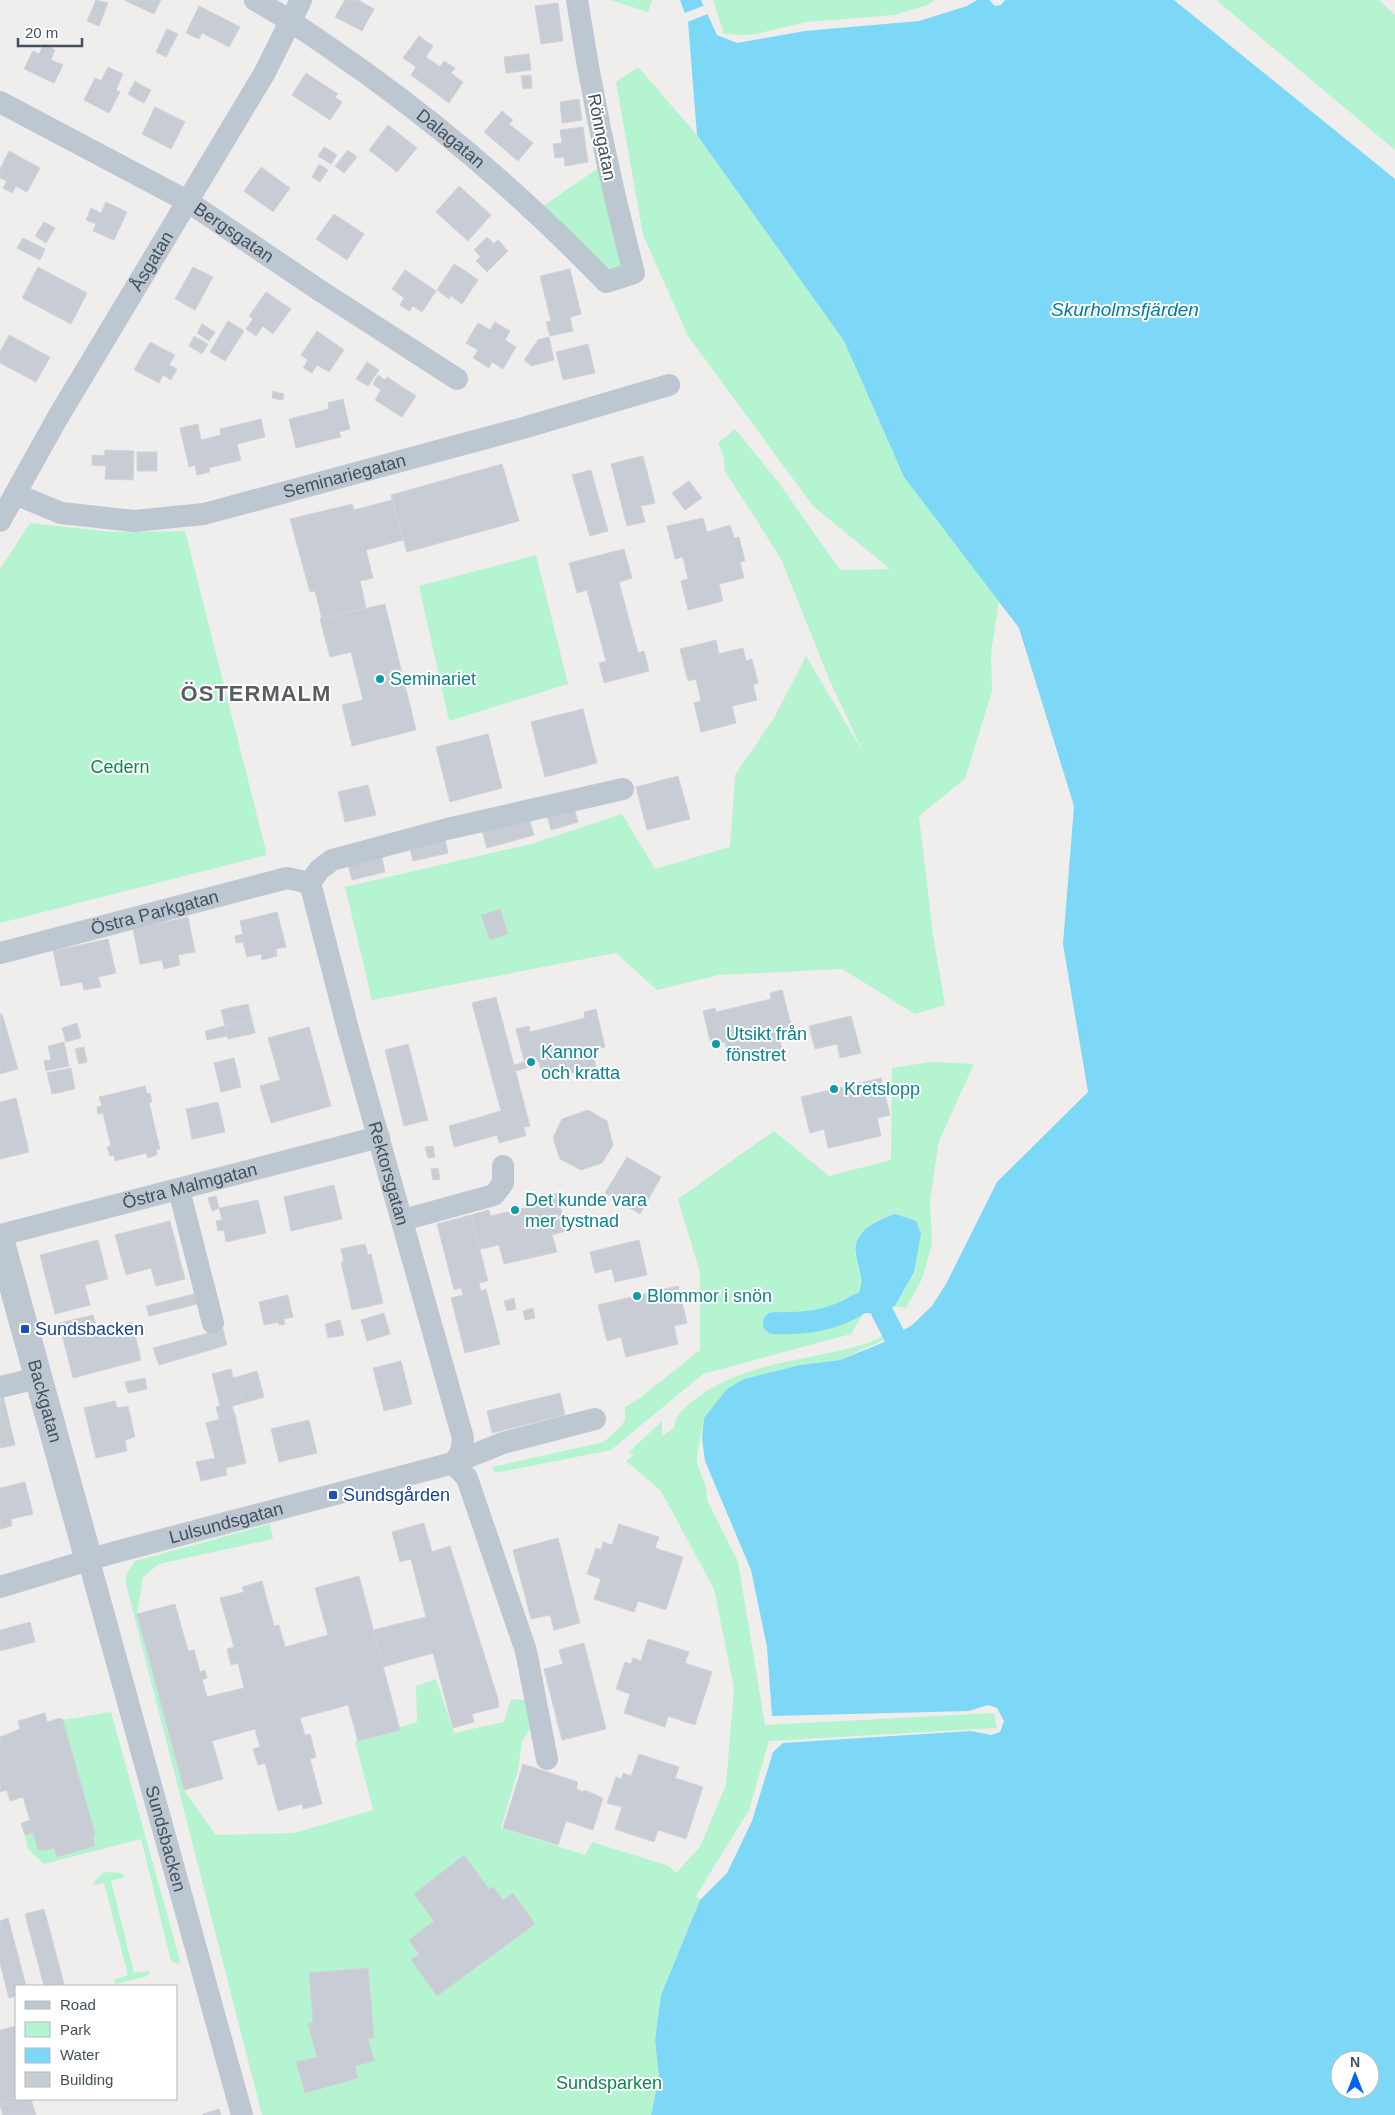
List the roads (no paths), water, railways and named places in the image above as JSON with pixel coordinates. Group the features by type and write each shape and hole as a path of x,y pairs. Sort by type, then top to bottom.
{"street":[{"name":"Dalagatan","path":"255,0 290,20 418,110 514,190 606,282 634,273"},
{"name":"Åsgatan","path":"0,521 187,201 264,74 301,0"},
{"name":"Rönngatan","path":"577,0 586,61 615,202 634,273"},
{"name":"Bergsgatan","path":"0,102 187,201 319,290 458,378"},
{"name":"Seminariegatan","path":"15,494 61,513 134,521 204,514 523,428 669,385"},
{"path":"310,883 319,870 332,860 447,829 624,789"},
{"name":"Östra Parkgatan","path":"0,952 287,878 310,883"},
{"name":"Rektorsgatan","path":"310,883 463,1438 461,1453 453,1463"},
{"name":"Östra Malmgatan","path":"0,1235 379,1137"},
{"path":"403,1220 494,1195 503,1184 503,1166"},
{"path":"179,1190 213,1322"},
{"name":"Backgatan","path":"0,1239 89,1561"},
{"path":"0,1387 38,1378"},
{"name":"Lulsundsgatan","path":"0,1587 279,1508 453,1463 503,1443 595,1419"},
{"path":"453,1463 467,1478 526,1651 547,1759"},
{"name":"Sundsbacken","path":"89,1561 242,2115"}],"water":[{"name":"Skurholmsfjärden","path":"680,0 701,0 717,35 737,43 805,31 919,21 967,6 977,0 989,0 995,6 1001,5 1005,0 1174,0 1395,179 1395,2115 651,2115 659,2077 655,2040 661,1995 700,1900 727,1873 752,1821 773,1752 783,1743 971,1731 991,1735 1000,1732 1004,1721 997,1708 988,1705 969,1711 772,1716 767,1647 751,1570 705,1461 702,1438 704,1418 727,1389 744,1379 800,1365 840,1360 882,1343 912,1325 932,1306 946,1284 997,1182 1088,1092 1063,944 1074,806 1019,628 904,477 844,341 697,135 688,22"},
{"path":"895,1214 916,1221 921,1234 914,1272 895,1306 879,1314 864,1313 857,1301 861,1281 856,1255 858,1239 874,1223"}],"waterway":[{"path":"774,1323 797,1323 829,1318 859,1304"},
{"path":"882,1312 894,1335"}],"place":[{"name":"Seminariet","path":"380,679"},
{"name":"Utsikt från fönstret","path":"716,1044"},
{"name":"Kannor och kratta","path":"531,1062"},
{"name":"Kretslopp","path":"834,1089"},
{"name":"Det kunde vara mer tystnad","path":"515,1210"},
{"name":"Blommor i snön","path":"637,1296"},
{"name":"Sundsbacken","path":"25,1329"},
{"name":"Sundsgården","path":"333,1495"}],"district":[{"name":"ÖSTERMALM","path":"256,693"}],"park label":[{"name":"Cedern","path":"120,767"},
{"name":"Sundsparken","path":"609,2083"}]}
